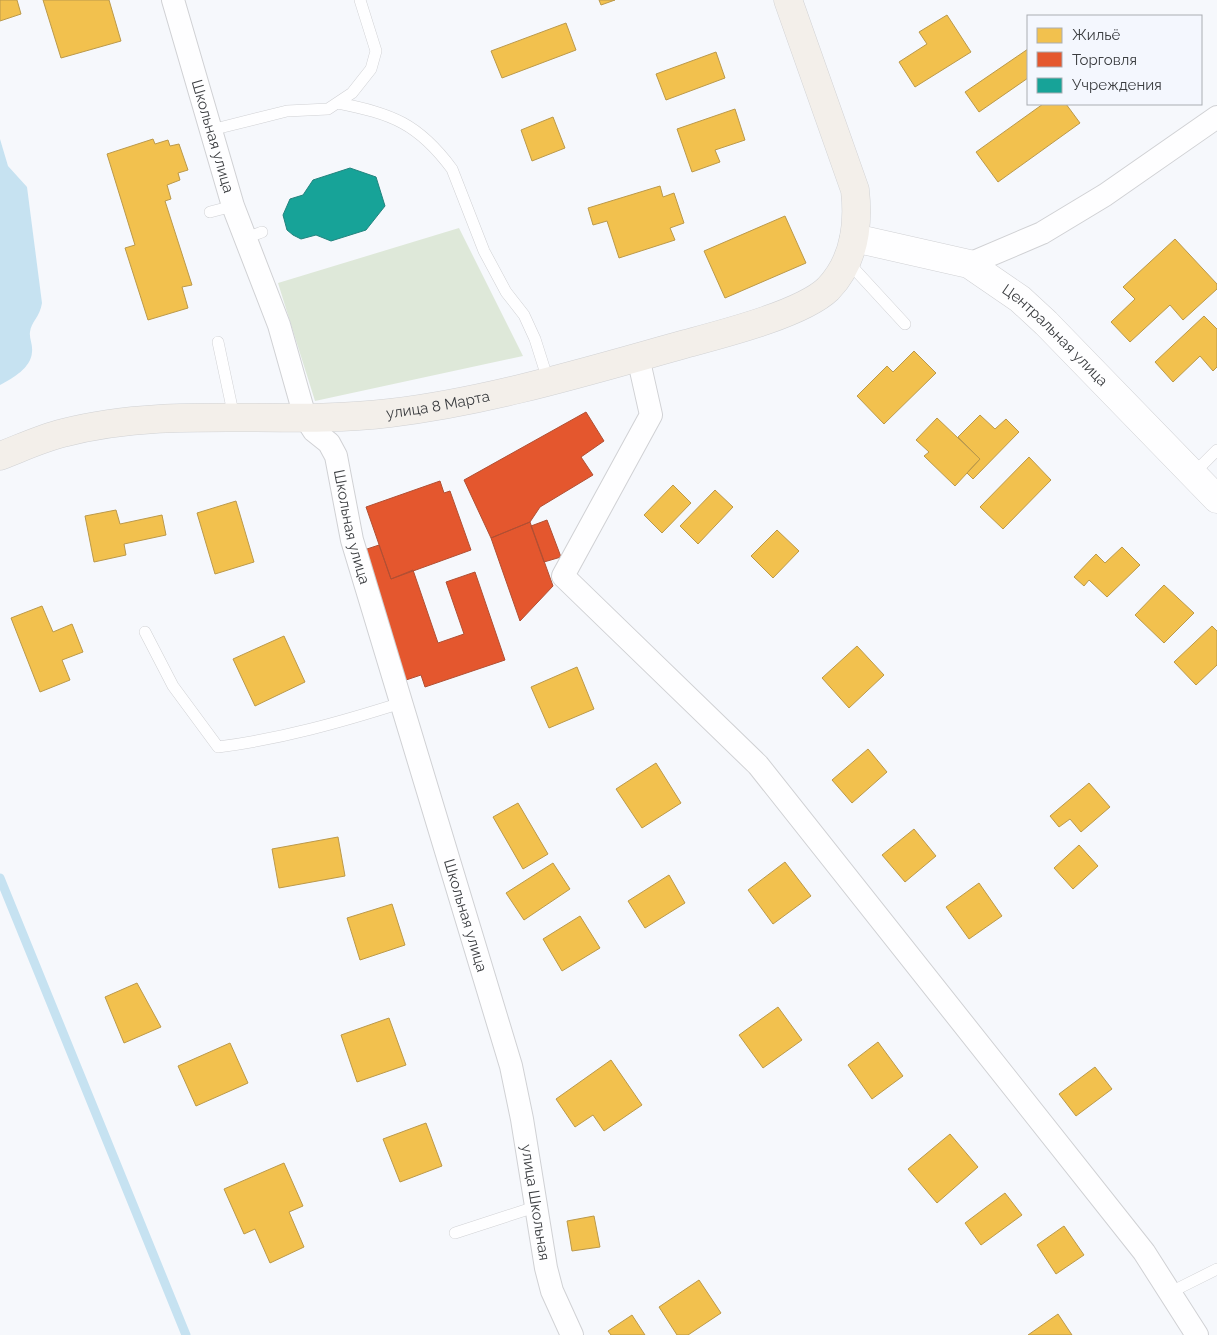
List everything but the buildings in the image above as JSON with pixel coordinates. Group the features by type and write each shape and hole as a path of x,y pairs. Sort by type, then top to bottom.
{"main road":[{"path":"788,0 855,190 857,212 850,250"},
{"name":"улица 8 Марта","path":"0,456 63,433 126,422 388,413 464,402 734,331 803,306 827,289 850,250"}],"street":[{"name":"Школьная улица","path":"173,0 233,206 254,235 305,417 314,431 329,443 336,456 352,540 511,1066"},
{"path":"969,264 1042,233 1105,194 1217,117"},
{"name":"Центральная улица","path":"850,250 969,264 1020,299 1046,323 1217,499"},
{"path":"638,357 651,415 563,576 758,765 1144,1252 1197,1335"},
{"name":"улица Школьная","path":"511,1066 522,1119 535,1207 552,1291 572,1335"}],"lane":[{"path":"211,130 287,111 328,109 361,84 374,62 376,52 360,0"},
{"path":"338,103 376,110 396,118 417,133 452,169 484,251 506,292 524,315 535,339 548,380"},
{"path":"210,212 233,206"},
{"path":"850,250 906,324"},
{"path":"218,342 234,417"},
{"path":"1193,474 1217,450"},
{"path":"145,632 173,686 218,747 260,742 326,727 402,702"},
{"path":"455,1233 535,1207"},
{"path":"1171,1292 1217,1269"}],"green space":[{"path":"459,228 523,356 315,401 278,283"}],"water":[{"path":"0,139 8,166 27,187 42,303 31,328 31,358 25,368 0,385"}],"waterway":[{"path":"0,878 186,1335"}]}
